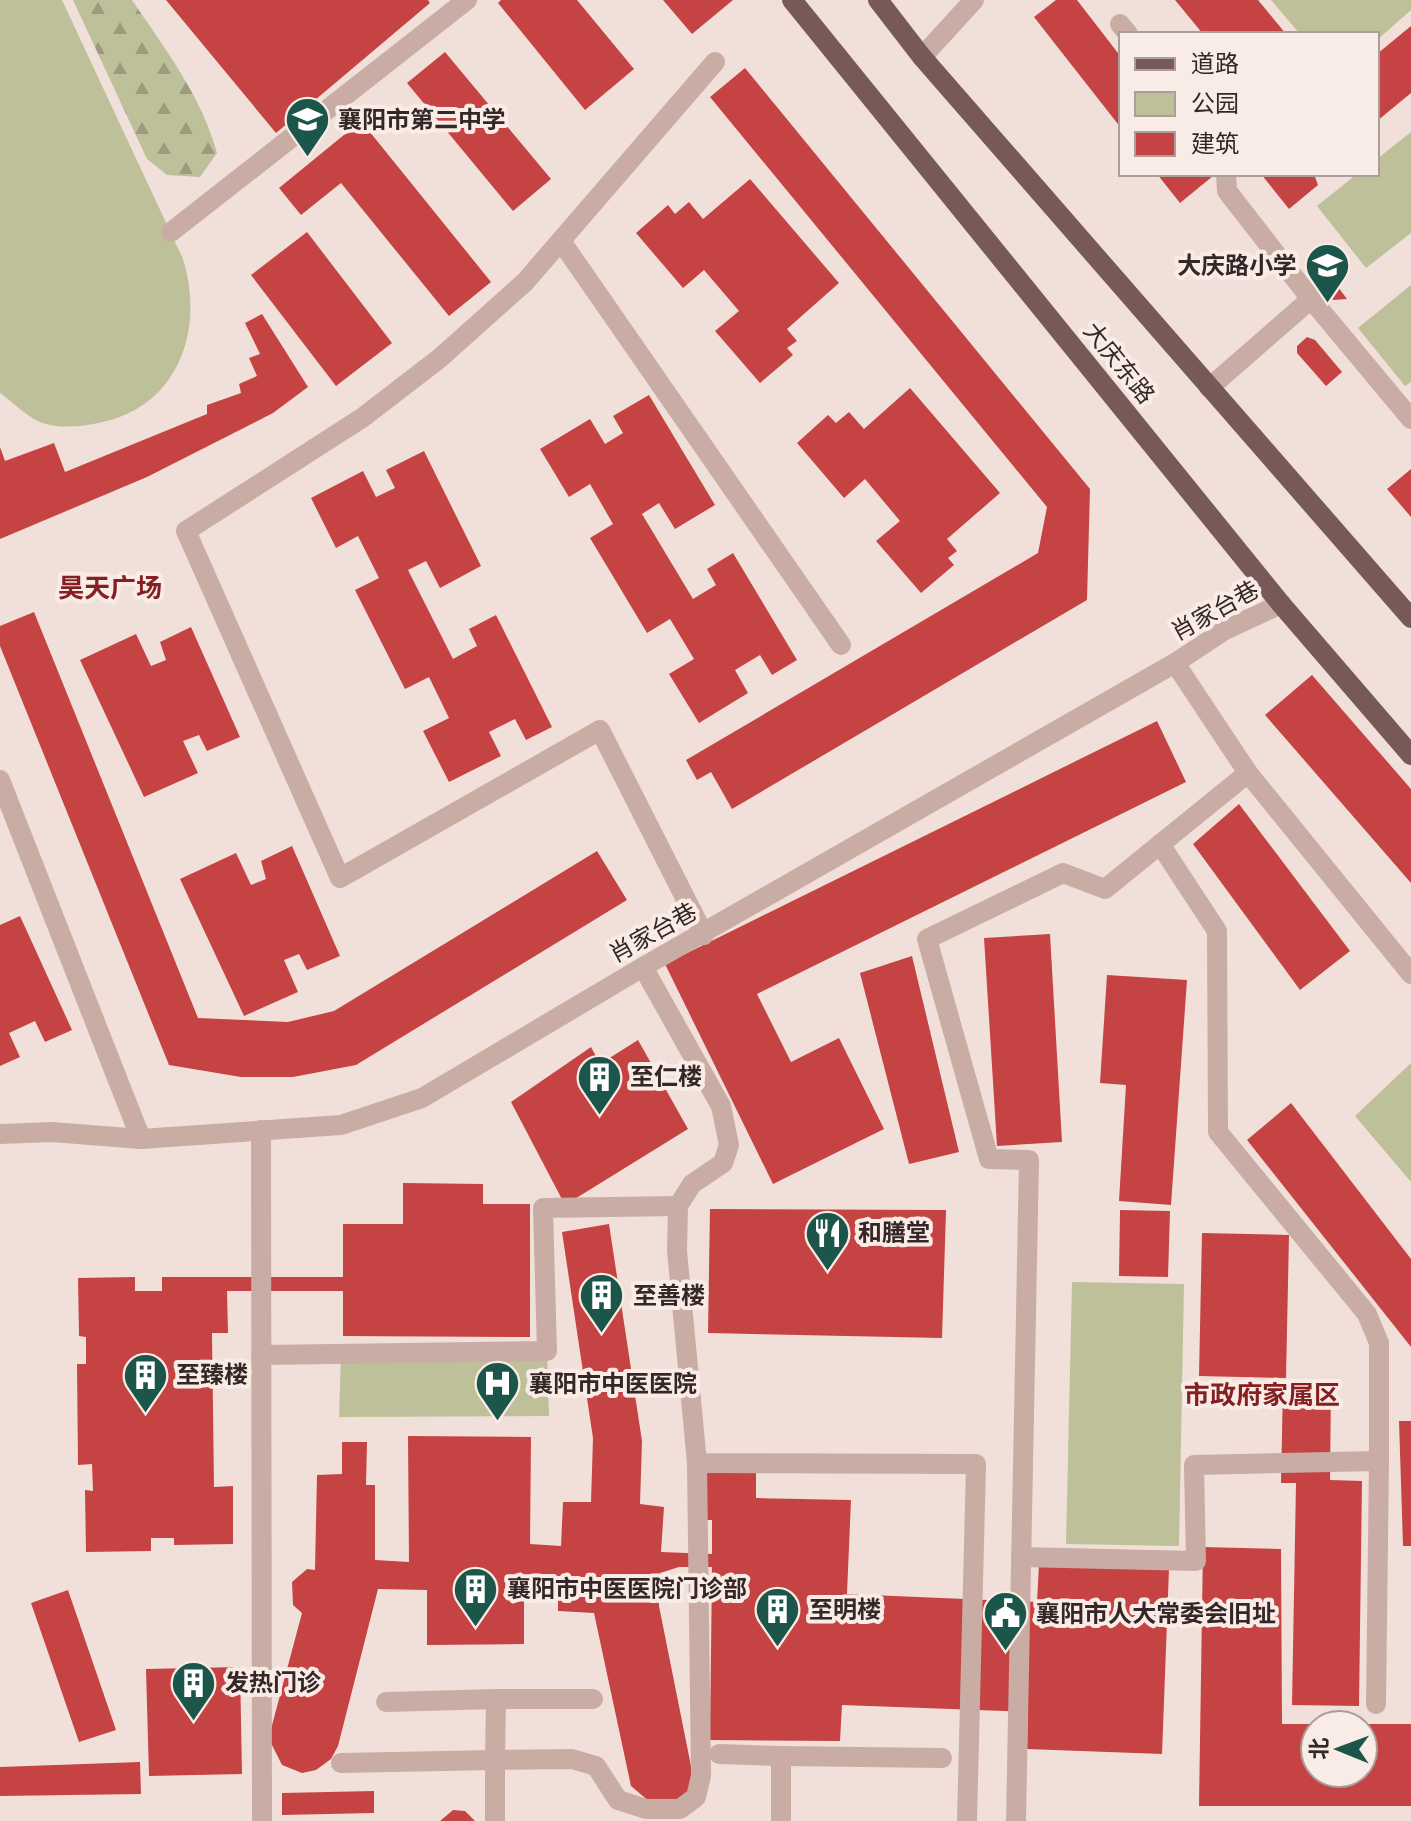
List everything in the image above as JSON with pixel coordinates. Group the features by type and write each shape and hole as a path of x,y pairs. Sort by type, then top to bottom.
{"main road":[{"name":"大庆东路","path":"792,0 1281,604 1411,755"},
{"path":"878,0 922,57 1411,618"}],"street":[{"path":"171,232 467,0"},
{"path":"922,57 974,0"},
{"path":"704,935 600,730 340,878 186,531 362,418 440,358 525,282 715,62"},
{"path":"1226,176 1227,191 1311,299 1411,419"},
{"path":"561,241 841,645"},
{"path":"1209,388 1311,299"},
{"name":"肖家台巷","path":"0,1134 52,1132 141,1139 341,1125 422,1098 643,967 704,935 1175,663 1225,630 1281,604"},
{"path":"1175,663 1248,773 1411,974"},
{"path":"1016,1821 1029,1160 989,1159 927,939 1063,873 1105,889 1248,773"},
{"path":"0,780 141,1139"},
{"path":"1160,844 1217,931 1218,1132 1367,1314 1379,1343 1376,1704"},
{"path":"341,1763 572,1759 596,1766 618,1800 646,1809 680,1809 696,1797 701,1776 697,1463 677,1251 678,1206 692,1184 723,1163 729,1145 721,1106 643,967"},
{"path":"261,1130 262,1821"},
{"path":"261,1355 547,1351 543,1208 678,1206"},
{"path":"1021,1557 1196,1561 1194,1465 1379,1461"},
{"path":"697,1463 976,1464 967,1821"},
{"path":"495,1821 496,1699"},
{"path":"386,1702 593,1699"},
{"path":"719,1754 942,1758"},
{"path":"781,1756 781,1821"}],"green space":[{"path":"0,0 62,0 183,259 189,284 190,310 188,335 181,358 169,379 153,397 132,411 107,421 76,426 46,424 28,415 0,393"},
{"path":"73,0 132,0 181,73 210,132 217,153 200,177 167,175 147,159"},
{"path":"1271,0 1411,0 1411,10 1379,38 1379,32 1298,32"},
{"path":"1411,132 1411,233 1366,268 1317,206 1354,176 1379,176 1379,157"},
{"path":"1411,285 1411,382 1405,386 1358,328"},
{"path":"1411,1063 1411,1182 1355,1116"},
{"path":"1072,1282 1184,1284 1179,1546 1066,1544"},
{"path":"547,1351 549,1416 339,1417 341,1354"}],"building":[{"path":"166,0 428,0 430,3 276,133"},
{"path":"501,0 577,0 634,69 585,110 498,3"},
{"path":"663,0 733,0 692,34"},
{"path":"1056,0 1077,0 1119,54 1119,125 1034,17"},
{"path":"1175,0 1258,0 1284,32 1201,32"},
{"path":"1411,26 1411,93 1379,119 1379,52"},
{"path":"445,52 551,179 513,211 407,83"},
{"path":"745,68 1090,489 1087,600 732,809 711,772 697,780 686,760 1038,553 1047,507 710,97"},
{"path":"361,121 491,282 449,316 341,183 301,215 279,188"},
{"path":"1159,176 1213,176 1180,203"},
{"path":"1263,176 1315,176 1318,185 1289,209"},
{"path":"750,179 839,283 787,329 797,341 787,348 793,355 760,383 715,331 739,311 704,270 683,288 636,233 668,205 675,214 689,202 703,219"},
{"path":"307,232 392,343 336,386 251,275"},
{"path":"1324,268 1347,299 1333,300 1319,283"},
{"path":"262,314 308,387 273,413 147,477 0,539 0,447 5,461 54,443 65,472 207,414 207,405 241,393 239,384 257,376 249,358 260,354 245,323"},
{"path":"1307,337 1315,340 1342,372 1326,386 1297,353 1297,346"},
{"path":"910,388 1000,493 947,539 957,551 948,558 954,565 921,593 876,541 900,521 865,479 844,498 797,443 828,415 836,423 849,412 864,429"},
{"path":"649,395 715,505 675,529 659,503 642,514 693,599 716,585 707,569 733,553 797,660 772,675 760,655 735,670 748,693 699,723 669,674 694,659 670,619 647,633 590,538 613,524 590,484 569,497 540,449 590,419 605,444 623,433 613,416"},
{"path":"424,451 481,566 440,588 426,561 408,570 453,659 477,646 469,629 496,615 552,727 526,740 515,719 489,732 501,756 449,782 423,731 449,718 429,677 405,689 355,590 379,578 358,536 336,548 311,498 363,471 376,497 395,488 386,470"},
{"path":"1411,469 1411,517 1387,489"},
{"path":"34,612 198,1018 288,1022 334,1011 597,851 627,900 356,1065 293,1077 241,1077 169,1065 0,646 0,626"},
{"path":"191,627 240,737 207,751 199,735 183,741 198,773 144,797 80,660 136,634 151,666 166,660 160,642"},
{"path":"1312,675 1411,789 1411,883 1265,715"},
{"path":"1157,721 1186,782 757,994 791,1062 839,1038 884,1129 773,1184 665,964"},
{"path":"1239,804 1350,951 1300,990 1193,844"},
{"path":"292,846 340,956 307,970 299,954 284,960 298,992 244,1016 180,879 236,853 251,885 266,879 261,861"},
{"path":"20,916 72,1030 45,1042 35,1021 9,1033 20,1057 0,1066 0,925"},
{"path":"1050,934 1062,1142 997,1146 984,938"},
{"path":"912,956 959,1152 909,1164 860,973"},
{"path":"1107,975 1187,980 1171,1205 1119,1201 1126,1085 1100,1083"},
{"name":"至仁楼","path":"638,1040 688,1129 565,1205 511,1102 591,1047 600,1064"},
{"path":"1291,1103 1411,1259 1411,1347 1247,1140"},
{"path":"403,1183 483,1184 483,1204 530,1204 530,1337 343,1336 343,1291 227,1291 228,1333 212,1333 214,1487 233,1486 233,1544 174,1545 174,1538 151,1538 151,1551 86,1552 85,1490 93,1491 92,1464 78,1465 77,1364 86,1364 86,1337 79,1336 78,1278 135,1277 135,1291 162,1291 162,1277 343,1277 343,1224 403,1224"},
{"name":"和膳堂","path":"710,1209 946,1210 942,1338 708,1333"},
{"path":"1120,1210 1170,1211 1168,1277 1119,1276"},
{"path":"609,1224 642,1441 640,1504 664,1507 661,1552 712,1554 712,1520 702,1520 702,1471 756,1472 756,1498 851,1500 847,1594 1037,1602 1039,1564 1169,1569 1162,1754 1027,1749 1028,1712 842,1705 840,1741 710,1740 712,1567 679,1567 660,1573 659,1606 693,1776 690,1790 673,1802 651,1803 631,1786 594,1613 558,1611 558,1590 524,1589 524,1644 427,1645 427,1590 378,1589 338,1746 331,1759 316,1770 302,1773 282,1765 271,1743 271,1729 302,1613 293,1605 292,1582 307,1569 315,1570 317,1475 342,1474 342,1442 367,1442 366,1485 375,1485 375,1560 409,1562 408,1436 531,1437 530,1544 561,1546 563,1502 591,1502 593,1438 562,1232"},
{"path":"1202,1233 1289,1235 1286,1378 1199,1376"},
{"path":"1283,1384 1331,1384 1330,1480 1362,1481 1359,1706 1292,1705 1296,1483 1281,1483"},
{"path":"1399,1421 1411,1421 1411,1546 1403,1546"},
{"path":"1203,1547 1281,1549 1282,1724 1299,1724 1299,1789 1379,1789 1379,1724 1411,1724 1411,1806 1199,1806"},
{"path":"68,1590 116,1730 79,1742 31,1603"},
{"name":"发热门诊","path":"240,1667 242,1774 149,1776 146,1669"},
{"path":"140,1762 141,1794 0,1796 0,1767"},
{"path":"374,1791 374,1813 282,1815 282,1793"},
{"path":"453,1810 465,1811 475,1821 440,1821"}],"place":[{"name":"襄阳市第二中学","path":"307,159"},
{"name":"大庆路小学","path":"1328,305"},
{"name":"至仁楼","path":"599,1116"},
{"name":"和膳堂","path":"827,1272"},
{"name":"至善楼","path":"602,1335"},
{"name":"至臻楼","path":"145,1414"},
{"name":"襄阳市中医医院","path":"498,1423"},
{"name":"襄阳市中医医院门诊部","path":"476,1628"},
{"name":"至明楼","path":"778,1649"},
{"name":"襄阳市人大常委会旧址","path":"1005,1653"},
{"name":"发热门诊","path":"194,1722"}],"district":[{"name":"昊天广场","path":"110,588"},
{"name":"市政府家属区","path":"1262,1395"}]}
